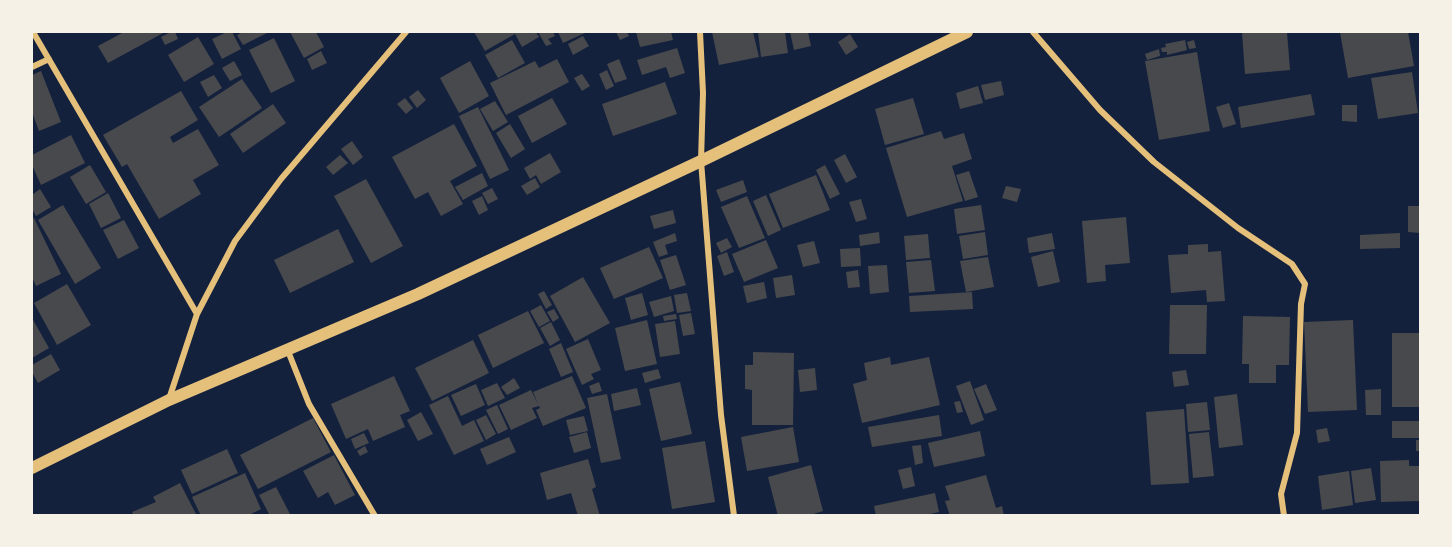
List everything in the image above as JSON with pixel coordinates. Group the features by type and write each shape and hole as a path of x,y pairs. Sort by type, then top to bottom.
{"main road":[{"path":"32,468 169,400 429,289 701,162 967,32"}],"street":[{"path":"33,32 197,314"},
{"path":"169,400 197,314 235,241 281,179 406,32"},
{"path":"700,32 703,93 701,162 721,416 734,516"},
{"path":"1033,32 1100,110 1154,162 1238,228 1292,264 1305,284 1301,304 1297,433 1281,494 1284,516"},
{"path":"32,67 48,59"},
{"path":"288,351 309,404 375,516"}],"building":[{"path":"124,32 165,32 108,63 98,46"},
{"path":"175,32 178,39 165,45 161,37"},
{"path":"232,32 241,49 222,59 212,39"},
{"path":"243,32 269,32 243,45 237,35"},
{"path":"290,32 316,32 324,47 304,58"},
{"path":"474,32 536,32 539,37 522,47 515,34 485,51"},
{"path":"538,32 553,32 555,36 548,39 552,44 546,46"},
{"path":"558,32 587,32 563,43"},
{"path":"616,32 627,32 629,36 620,40"},
{"path":"636,32 671,32 673,40 640,47"},
{"path":"712,32 753,32 759,57 719,65"},
{"path":"758,32 785,32 788,53 761,57"},
{"path":"790,32 808,32 811,46 794,50"},
{"path":"1242,32 1287,32 1290,70 1245,74"},
{"path":"1340,32 1408,32 1414,66 1348,78"},
{"path":"850,34 858,47 846,55 838,42"},
{"path":"583,36 589,46 573,55 568,44"},
{"path":"198,37 214,64 184,82 168,55"},
{"path":"274,38 295,81 271,93 249,50"},
{"path":"512,40 525,63 498,78 485,55"},
{"path":"1185,40 1187,50 1167,55 1167,52 1162,52 1161,48 1166,47 1165,44"},
{"path":"1194,40 1196,48 1189,49 1187,42"},
{"path":"677,48 685,73 670,78 666,67 642,75 637,60"},
{"path":"1159,49 1160,56 1147,60 1145,54"},
{"path":"321,51 327,63 312,70 307,59"},
{"path":"1197,52 1210,131 1159,140 1145,61"},
{"path":"557,59 569,82 506,115 490,83 535,61 539,68"},
{"path":"619,59 627,79 615,83 607,64"},
{"path":"234,61 242,75 230,81 222,68"},
{"path":"470,61 489,96 459,113 440,78"},
{"path":"607,70 614,86 606,90 599,74"},
{"path":"41,71 61,122 39,131 32,112 32,75"},
{"path":"1412,72 1418,113 1378,119 1371,78"},
{"path":"582,74 590,86 582,91 574,78"},
{"path":"214,75 222,88 208,97 200,82"},
{"path":"242,79 262,108 219,137 199,107"},
{"path":"1001,81 1004,95 985,100 981,85"},
{"path":"665,82 677,114 613,136 602,104"},
{"path":"978,86 983,103 960,109 956,93"},
{"path":"418,90 426,100 417,108 409,97"},
{"path":"181,91 198,120 170,137 173,143 198,129 219,165 193,180 201,194 159,219 127,164 122,167 103,135"},
{"path":"1311,94 1315,115 1241,128 1238,107"},
{"path":"405,98 413,108 406,114 397,104"},
{"path":"552,98 567,124 532,143 518,116"},
{"path":"913,98 924,134 885,145 875,109"},
{"path":"495,101 508,122 493,131 480,109"},
{"path":"1229,103 1236,124 1223,128 1216,107"},
{"path":"273,104 286,123 243,153 230,134"},
{"path":"1342,105 1357,105 1357,122 1342,121"},
{"path":"478,107 509,170 490,179 459,116"},
{"path":"454,124 477,166 450,181 463,204 441,216 428,192 415,199 392,157"},
{"path":"510,124 525,149 511,158 496,133"},
{"path":"941,131 944,139 964,133 972,159 952,166 963,201 907,217 886,148"},
{"path":"71,135 85,163 41,185 32,165 32,155"},
{"path":"352,141 363,157 353,165 341,149"},
{"path":"550,153 561,172 541,184 536,175 530,179 524,168"},
{"path":"845,154 857,177 846,183 834,160"},
{"path":"340,155 348,163 333,175 326,167"},
{"path":"90,165 106,192 86,204 70,177"},
{"path":"825,165 840,194 830,199 816,170"},
{"path":"969,171 978,197 965,201 956,175"},
{"path":"482,173 488,186 463,200 455,187"},
{"path":"816,175 830,210 783,228 769,194"},
{"path":"535,178 540,187 527,195 521,186"},
{"path":"366,179 403,246 371,263 334,196"},
{"path":"743,180 747,192 721,202 716,190"},
{"path":"1006,186 1021,189 1017,202 1002,198"},
{"path":"492,188 498,199 488,204 482,193"},
{"path":"40,189 51,207 36,216 32,209 32,195"},
{"path":"108,193 121,218 101,228 89,204"},
{"path":"766,195 781,230 768,236 753,201"},
{"path":"482,196 488,210 479,215 472,201"},
{"path":"747,196 765,238 739,248 721,207"},
{"path":"861,199 867,219 856,222 849,202"},
{"path":"63,205 101,268 75,284 38,220"},
{"path":"981,205 985,230 957,234 954,209"},
{"path":"1408,206 1420,206 1420,233 1408,232"},
{"path":"673,210 676,223 654,229 650,216"},
{"path":"1126,217 1130,263 1105,265 1106,281 1087,283 1082,221"},
{"path":"34,218 61,274 36,286 32,277 32,219"},
{"path":"124,220 139,248 118,259 103,230"},
{"path":"338,229 354,262 290,293 274,260"},
{"path":"879,232 880,243 860,246 859,235"},
{"path":"985,232 988,255 963,259 959,236"},
{"path":"675,233 677,241 665,245 668,254 659,257 653,242"},
{"path":"1052,233 1055,249 1029,253 1027,238"},
{"path":"1400,233 1400,248 1360,249 1360,235"},
{"path":"928,234 930,258 906,260 904,236"},
{"path":"727,238 732,247 721,253 716,243"},
{"path":"766,240 778,268 744,282 732,254"},
{"path":"814,241 820,263 803,267 797,245"},
{"path":"1208,244 1208,252 1221,251 1225,301 1207,302 1206,290 1171,293 1168,255 1188,254 1188,245"},
{"path":"649,247 663,278 614,299 600,268"},
{"path":"860,248 861,266 841,267 840,249"},
{"path":"1053,251 1060,282 1038,287 1031,257"},
{"path":"727,252 734,272 724,276 717,256"},
{"path":"676,255 686,285 670,290 660,260"},
{"path":"988,257 994,287 966,292 960,261"},
{"path":"931,260 935,291 909,293 906,262"},
{"path":"887,265 889,292 870,294 868,266"},
{"path":"858,270 860,287 848,288 846,272"},
{"path":"792,275 795,295 776,298 773,278"},
{"path":"583,277 610,323 575,342 550,296"},
{"path":"764,282 767,298 747,303 743,286"},
{"path":"67,284 91,325 57,345 34,303"},
{"path":"544,291 552,305 546,309 538,294"},
{"path":"972,292 973,309 910,312 909,296"},
{"path":"642,293 648,315 631,320 625,298"},
{"path":"687,293 691,311 677,313 674,295"},
{"path":"671,296 674,311 654,317 649,302"},
{"path":"541,305 550,321 539,327 530,311"},
{"path":"1170,305 1207,305 1206,354 1169,354"},
{"path":"554,309 559,318 553,322 547,312"},
{"path":"528,311 544,343 493,368 478,335"},
{"path":"691,313 695,334 683,336 679,315"},
{"path":"676,314 677,319 664,321 663,316"},
{"path":"1243,316 1290,317 1289,365 1276,365 1276,383 1249,383 1249,364 1242,364"},
{"path":"32,318 49,348 32,358"},
{"path":"647,320 657,364 625,371 615,328"},
{"path":"1353,320 1357,410 1308,412 1304,322"},
{"path":"675,321 680,354 660,357 655,324"},
{"path":"551,322 560,340 550,346 540,328"},
{"path":"1392,333 1420,333 1420,407 1392,407"},
{"path":"588,339 601,370 591,374 594,379 582,385 566,349"},
{"path":"473,340 489,373 432,401 415,368"},
{"path":"561,343 573,372 561,377 549,349"},
{"path":"753,352 794,353 793,425 752,425 752,390 745,389 745,365 753,365"},
{"path":"51,354 60,370 38,383 32,372 32,365"},
{"path":"890,357 891,365 929,357 940,405 862,423 853,384 867,380 864,363"},
{"path":"815,368 817,390 800,392 798,370"},
{"path":"658,369 661,378 645,383 642,373"},
{"path":"1186,370 1189,385 1174,387 1172,372"},
{"path":"394,376 410,411 400,415 405,427 373,441 368,429 346,439 331,404"},
{"path":"572,376 586,408 543,426 536,410 540,408 539,406 532,408 537,418 511,430 499,405 531,390 538,404 533,392"},
{"path":"514,378 520,388 507,395 501,387"},
{"path":"970,381 984,420 971,425 956,386"},
{"path":"599,382 602,391 592,394 589,386"},
{"path":"680,382 692,434 661,441 649,389"},
{"path":"497,383 505,398 488,406 481,390"},
{"path":"476,384 485,405 461,416 451,395"},
{"path":"986,384 997,410 985,414 974,389"},
{"path":"637,388 641,405 614,411 611,394"},
{"path":"1381,389 1381,415 1366,415 1365,390"},
{"path":"607,394 621,459 601,463 587,398"},
{"path":"1237,394 1243,445 1219,448 1214,397"},
{"path":"448,396 462,426 474,420 484,441 454,455 429,405"},
{"path":"960,401 963,412 957,413 954,402"},
{"path":"1207,402 1210,430 1188,432 1186,404"},
{"path":"497,405 508,429 498,434 486,410"},
{"path":"1184,409 1189,483 1151,485 1146,412"},
{"path":"421,412 433,434 418,441 407,420"},
{"path":"486,415 496,434 486,440 476,420"},
{"path":"939,415 942,436 872,447 868,427"},
{"path":"584,416 588,431 570,435 566,420"},
{"path":"313,418 331,452 258,489 240,455"},
{"path":"1392,421 1420,421 1420,438 1392,438"},
{"path":"793,427 799,462 747,471 741,437"},
{"path":"1327,428 1330,441 1318,443 1316,430"},
{"path":"980,431 985,456 934,467 928,443"},
{"path":"587,432 591,448 574,453 569,437"},
{"path":"1209,432 1214,476 1193,478 1189,434"},
{"path":"364,433 369,443 355,449 351,439"},
{"path":"509,437 516,452 487,465 480,449"},
{"path":"1416,440 1420,440 1420,451 1416,451"},
{"path":"705,441 715,502 672,509 662,448"},
{"path":"921,445 923,463 915,465 912,446"},
{"path":"365,446 368,452 360,456 357,451"},
{"path":"227,449 238,473 192,494 181,470"},
{"path":"334,455 355,495 335,505 328,492 318,498 303,471"},
{"path":"588,459 596,487 592,489 600,516 578,516 571,493 547,500 540,473"},
{"path":"1409,460 1409,466 1420,466 1420,501 1381,502 1380,461"},
{"path":"811,465 823,511 807,516 778,516 768,477"},
{"path":"911,467 915,486 903,489 898,470"},
{"path":"1371,468 1376,500 1355,503 1351,471"},
{"path":"1349,471 1353,505 1322,510 1318,476"},
{"path":"245,473 261,509 247,516 201,516 192,497"},
{"path":"986,475 996,508 1002,506 1004,516 950,516 945,501 950,500 945,486"},
{"path":"180,483 197,516 134,516 132,512 156,502 153,497"},
{"path":"276,487 290,514 287,516 270,516 259,495"},
{"path":"935,493 939,512 921,516 876,516 874,506"}]}
